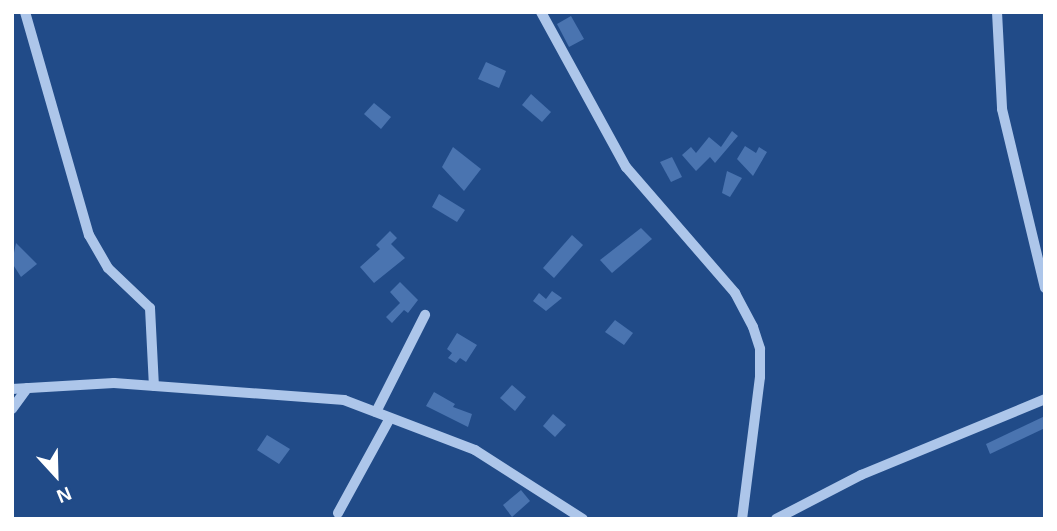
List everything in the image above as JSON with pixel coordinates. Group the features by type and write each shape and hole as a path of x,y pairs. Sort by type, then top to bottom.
{"street":[{"path":"25,12 89,235 108,268 150,308 154,386"},
{"path":"541,12 626,167 735,293 753,327 760,349 760,377 742,519"},
{"path":"997,12 1002,109 1045,288"},
{"path":"376,412 425,316"},
{"path":"12,388 114,383 309,394 376,412 475,450 583,519"},
{"path":"12,409 27,388"},
{"path":"776,519 861,475 1045,399"},
{"path":"338,513 390,418"}],"building":[{"path":"571,16 584,39 569,47 557,24"},
{"path":"486,62 506,71 499,88 478,79"},
{"path":"531,94 551,112 542,122 522,105"},
{"path":"374,103 391,117 381,129 364,114"},
{"path":"732,131 738,136 715,163 710,157 696,171 682,155 691,147 696,153 709,137 721,147"},
{"path":"745,146 756,153 759,147 767,152 753,176 737,159"},
{"path":"453,147 481,169 464,191 442,167"},
{"path":"672,157 682,177 671,182 660,162"},
{"path":"727,171 742,178 730,197 722,193"},
{"path":"439,194 465,210 457,222 432,207"},
{"path":"641,228 652,239 612,273 600,260"},
{"path":"390,231 397,238 391,244 405,258 374,283 360,267 380,249 376,245"},
{"path":"572,235 583,245 554,278 543,268"},
{"path":"16,243 37,264 21,277 12,263"},
{"path":"400,282 418,300 408,313 404,310 392,323 386,317 400,303 390,292"},
{"path":"552,291 562,298 546,311 533,301 539,293 546,299"},
{"path":"615,320 633,333 624,345 605,332"},
{"path":"457,333 477,345 466,362 460,358 456,363 448,358 452,353 447,349"},
{"path":"512,385 526,397 515,411 500,398"},
{"path":"434,392 455,404 453,407 472,414 468,427 426,406"},
{"path":"553,414 566,425 555,437 543,426"},
{"path":"1045,416 1045,428 990,454 986,444"},
{"path":"267,435 290,449 279,464 257,450"},
{"path":"521,490 530,501 512,517 503,505"}]}
